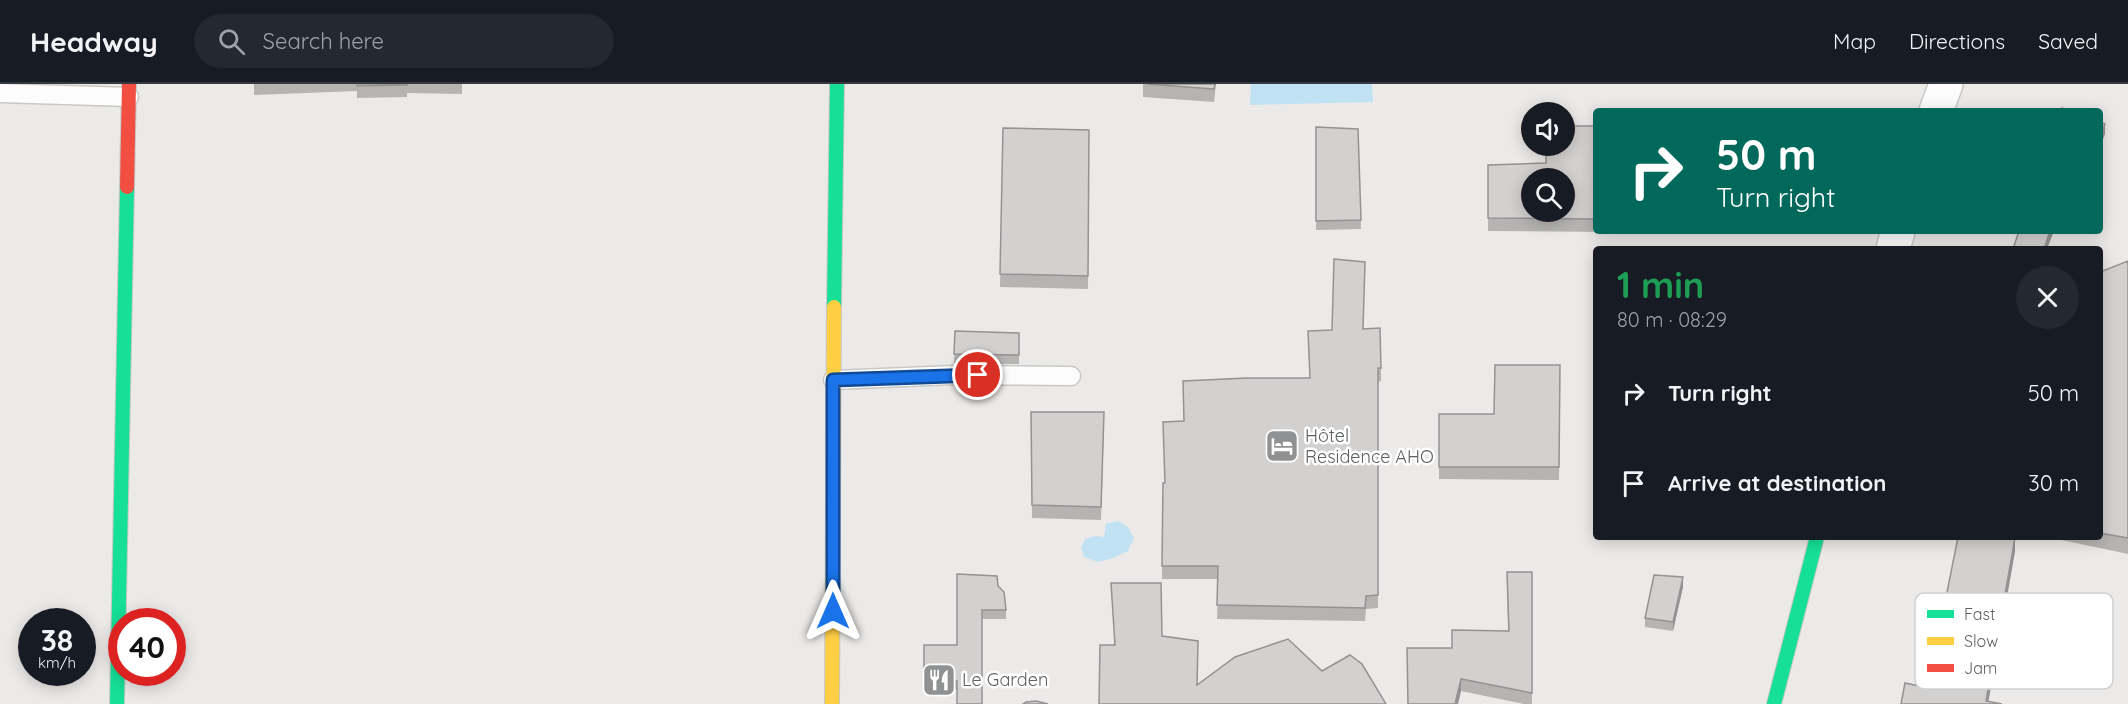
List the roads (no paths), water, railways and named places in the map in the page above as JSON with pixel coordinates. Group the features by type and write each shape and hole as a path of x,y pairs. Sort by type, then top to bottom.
{"street":[{"path":"832,704 837,84"},
{"path":"1937,108 1946,84"},
{"path":"117,704 129,91"},
{"path":"1774,704 1816,540"}],"lane":[{"path":"0,93 129,91"},
{"path":"833,380 954,375 1071,376"}],"water":[{"path":"1251,84 1372,84 1373,102 1250,105"},
{"path":"1118,521 1128,527 1134,538 1128,551 1098,562 1084,557 1081,548 1085,539 1095,536 1104,537 1106,524"}],"place":[{"name":"Hôtel Residence AHO","path":"1282,446"},
{"name":"Le Garden","path":"939,680"}]}
